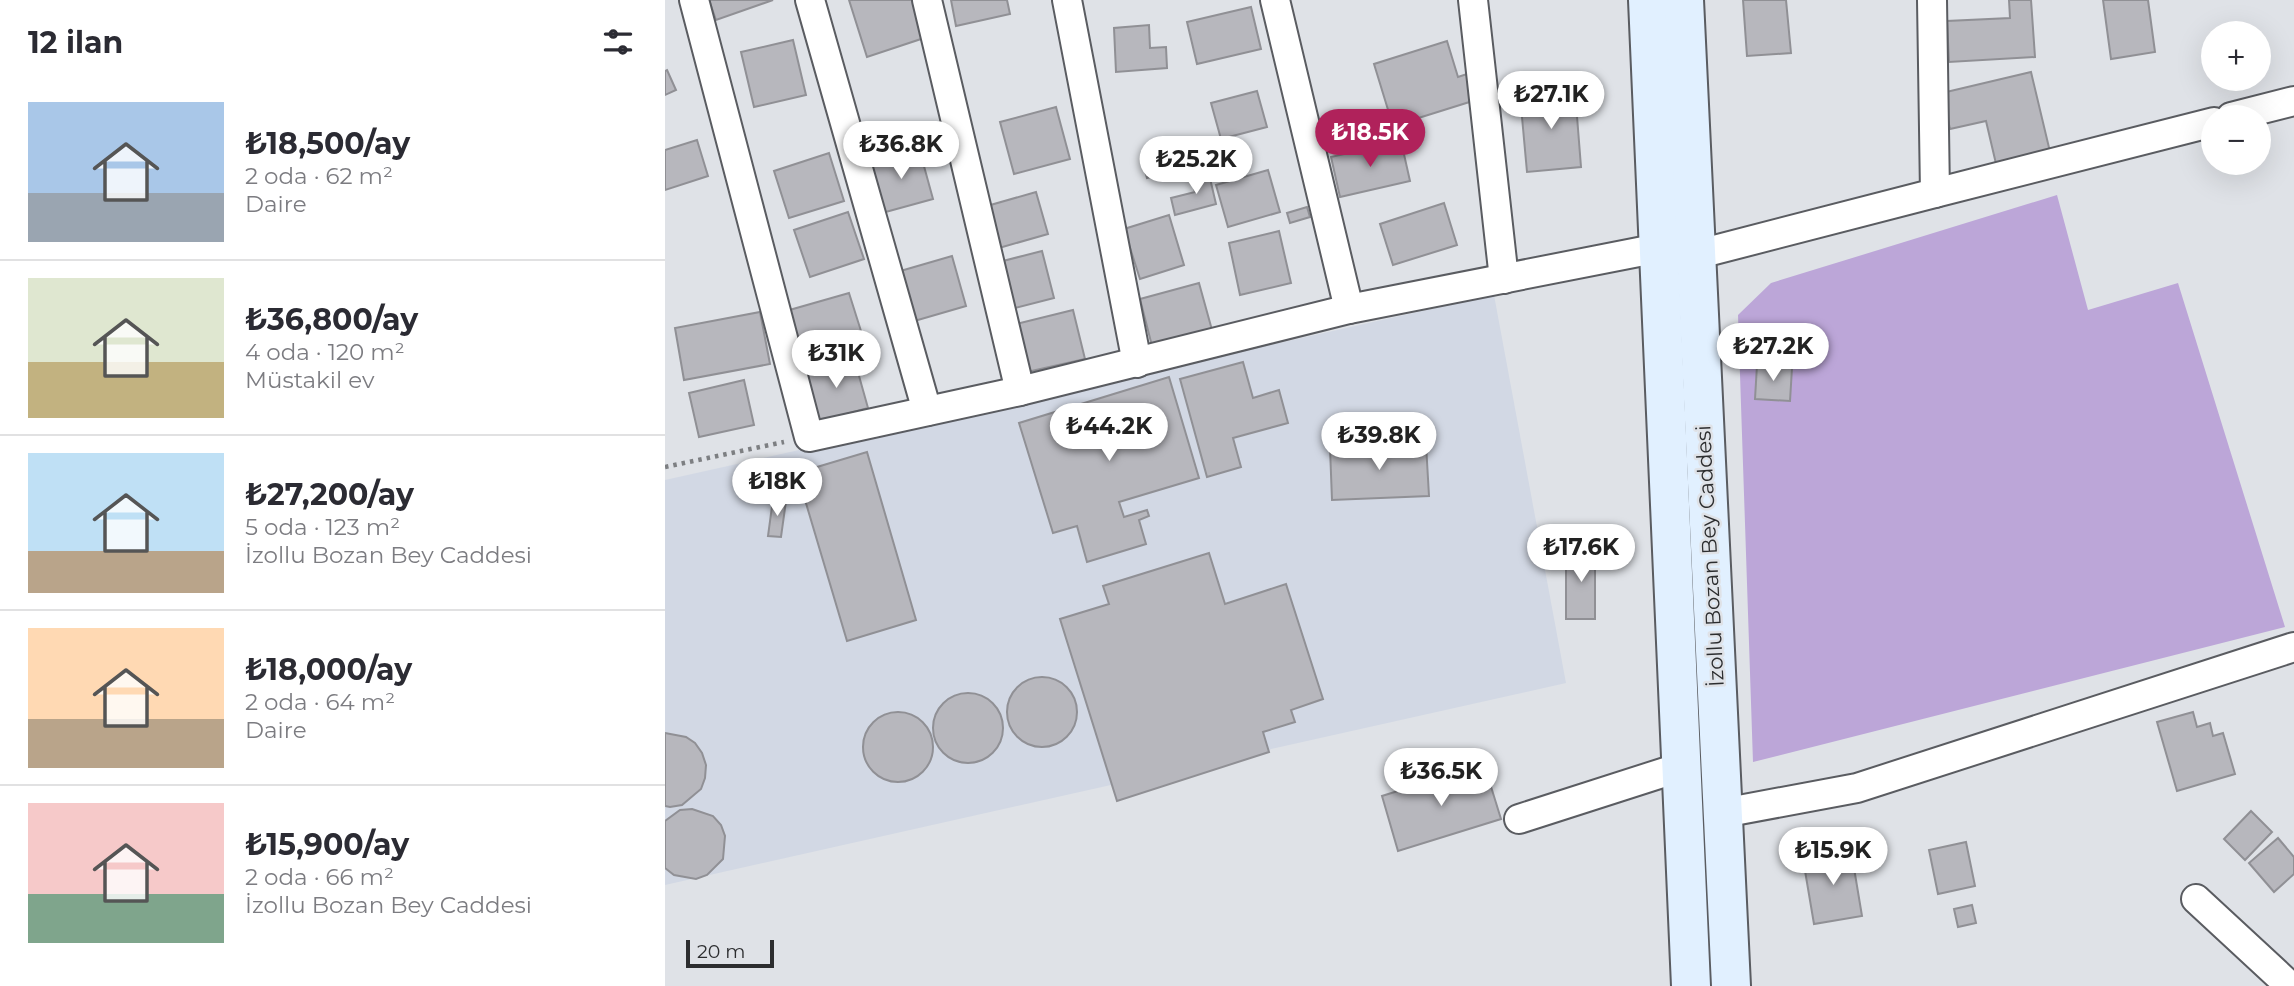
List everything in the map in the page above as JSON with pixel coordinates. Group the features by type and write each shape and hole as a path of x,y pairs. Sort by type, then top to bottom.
{"main road":[{"name":"İzollu Bozan Bey Caddesi","path":"1648,0 1677,251 1723,813 1731,986"},
{"name":"İzollu Bozan Bey Caddesi","path":"1684,0 1677,251 1681,767 1691,986"}],"street":[{"path":"694,0 809,437 1020,391 1349,309 1504,279 1677,251 1935,193 2201,125"},
{"path":"810,0 927,411"},
{"path":"927,0 1020,391"},
{"path":"1067,0 1137,363"},
{"path":"1275,0 1349,309"},
{"path":"1473,0 1504,279"},
{"path":"1932,0 1935,193"},
{"path":"2271,107 2294,101"},
{"path":"1723,813 1857,788 2294,646"},
{"path":"1519,819 1681,767"},
{"path":"2196,899 2290,986"}],"path":[{"path":"665,467 809,437"}],"shaded area":[{"path":"2057,195 2088,310 2178,283 2285,627 1753,762 1738,315 1771,283"},
{"path":"1494,295 1566,683 665,885 665,480"}],"building":[{"path":"709,0 773,0 716,20"},
{"path":"849,0 916,0 927,37 867,57"},
{"path":"951,0 1007,0 1010,14 956,26"},
{"path":"1743,0 1786,0 1791,53 1747,56"},
{"path":"2009,0 2031,0 2035,57 1949,62 1947,21 2010,18"},
{"path":"2103,0 2148,0 2155,52 2111,59"},
{"path":"1251,7 1261,49 1197,64 1187,22"},
{"path":"1149,25 1150,48 1166,47 1167,68 1116,72 1114,28"},
{"path":"793,40 806,95 754,107 741,52"},
{"path":"1447,41 1458,77 1470,73 1479,99 1393,126 1374,64"},
{"path":"667,70 676,90 665,95 665,71"},
{"path":"2031,72 2051,156 1997,168 1986,121 1950,129 1942,93"},
{"path":"1257,91 1267,127 1221,139 1211,103"},
{"path":"1575,91 1581,167 1527,172 1520,95"},
{"path":"1056,107 1070,159 1014,174 1000,122"},
{"path":"1212,138 1219,169 1202,173 1194,143"},
{"path":"697,140 708,176 665,190 665,150"},
{"path":"1401,141 1410,181 1340,197 1331,157"},
{"path":"1184,145 1190,167 1147,178 1141,156"},
{"path":"919,148 933,199 882,213 869,162"},
{"path":"829,153 844,201 789,218 774,171"},
{"path":"1268,170 1280,212 1228,227 1216,185"},
{"path":"1209,174 1216,204 1175,215 1171,198 1195,192 1191,178"},
{"path":"1036,192 1048,234 999,248 987,206"},
{"path":"1444,203 1457,245 1393,265 1380,224"},
{"path":"1307,207 1310,217 1290,223 1287,213"},
{"path":"848,212 864,259 810,277 794,230"},
{"path":"1169,215 1184,265 1140,279 1124,229"},
{"path":"1279,231 1291,283 1240,295 1229,243"},
{"path":"1042,251 1054,298 1011,309 999,262"},
{"path":"952,256 966,306 911,322 897,272"},
{"path":"1199,283 1212,330 1152,346 1140,299"},
{"path":"849,293 861,331 798,350 786,311"},
{"path":"1073,310 1085,359 1027,372 1016,324"},
{"path":"760,312 770,364 684,380 675,328"},
{"path":"854,358 868,408 817,422 803,372"},
{"path":"1243,362 1253,398 1279,390 1288,423 1233,438 1241,467 1207,477 1180,379"},
{"path":"1757,365 1792,368 1790,401 1755,399"},
{"path":"1169,377 1199,478 1119,502 1124,517 1147,510 1149,516 1139,520 1146,544 1087,562 1077,526 1053,533 1019,423"},
{"path":"744,380 754,425 699,437 689,393"},
{"path":"1426,444 1429,496 1332,500 1330,448"},
{"path":"867,452 916,620 847,641 797,473"},
{"path":"773,499 786,501 781,537 768,536"},
{"path":"1566,550 1595,550 1595,619 1566,619"},
{"path":"1209,553 1225,604 1286,584 1323,699 1291,710 1295,722 1263,732 1269,752 1117,801 1060,619 1109,604 1103,586"},
{"path":"1042,677 1067,687 1077,712 1067,737 1042,747 1017,737 1007,712 1017,687"},
{"path":"968,693 993,703 1003,728 993,753 968,763 943,753 933,728 943,703"},
{"path":"898,712 923,722 933,747 923,772 898,782 873,772 863,747 873,722"},
{"path":"2193,712 2197,727 2210,723 2213,736 2223,733 2235,774 2177,791 2157,722"},
{"path":"665,733 686,737 695,743 706,765 701,789 682,805 670,807 665,806"},
{"path":"1484,764 1501,819 1398,851 1382,796"},
{"path":"692,809 713,816 721,825 725,836 723,859 707,875 696,879 674,875 665,868 665,821 680,810"},
{"path":"2251,811 2272,832 2245,860 2224,839"},
{"path":"2278,838 2294,857 2294,874 2274,892 2249,863"},
{"path":"1966,842 1975,886 1938,894 1929,850"},
{"path":"1851,850 1862,916 1814,924 1803,859"},
{"path":"1972,905 1976,923 1958,927 1954,909"}]}
